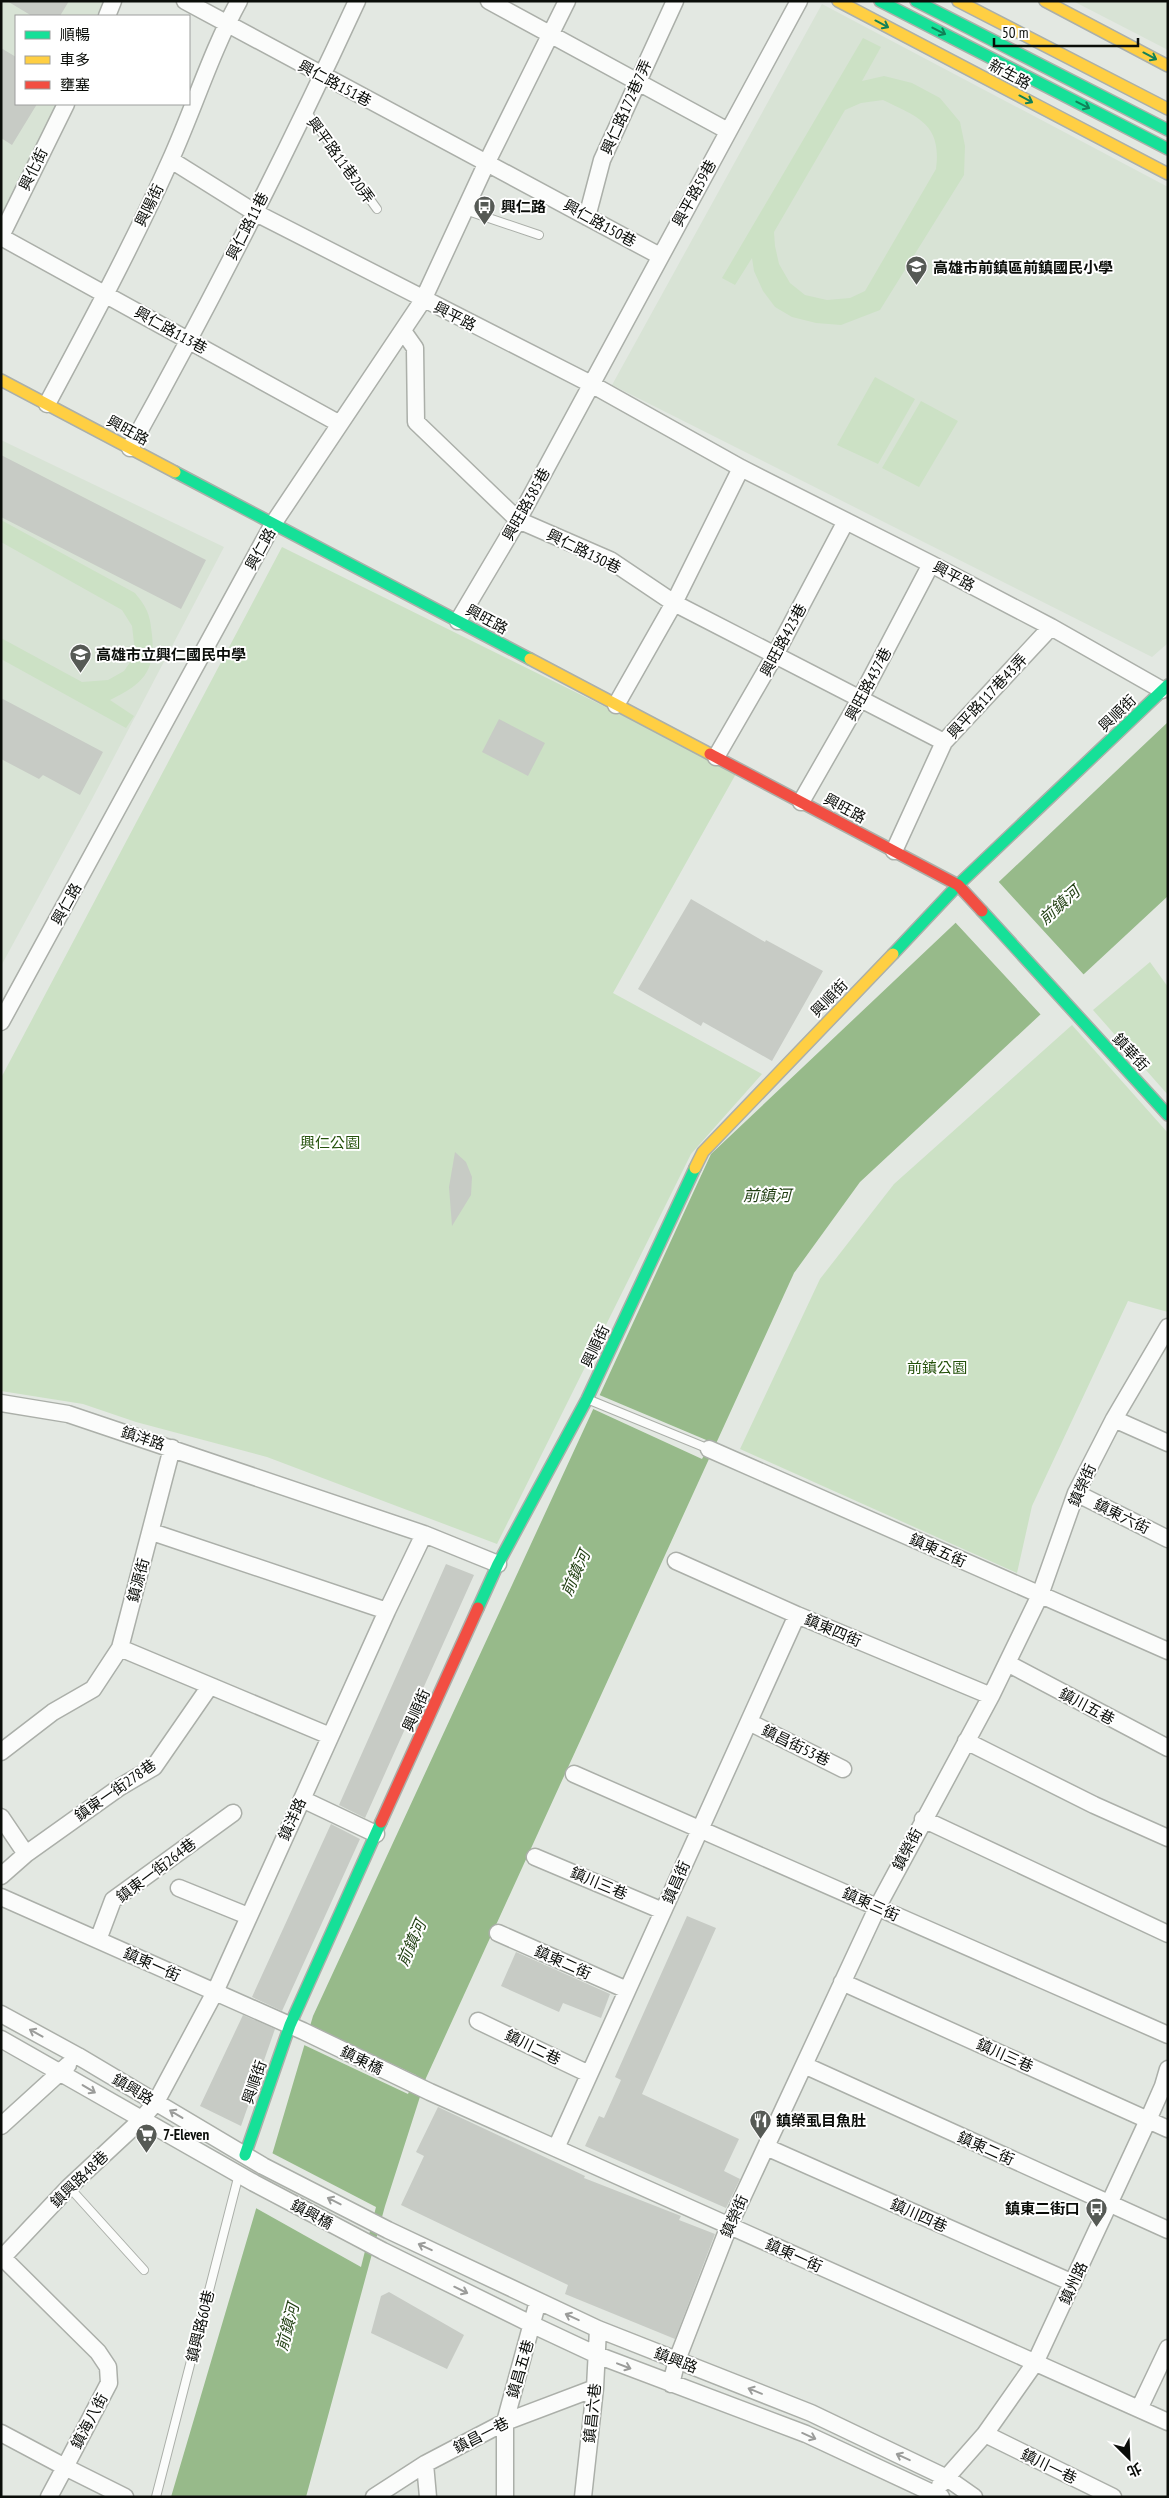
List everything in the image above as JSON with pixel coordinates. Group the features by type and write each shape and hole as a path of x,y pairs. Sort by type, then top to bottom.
{"main road":[{"name":"新生路","path":"838,1 1168,174"},
{"name":"新生路","path":"880,1 1168,149"},
{"name":"新生路","path":"916,1 1168,130"},
{"path":"958,1 1168,108"},
{"path":"1045,1 1168,66"},
{"name":"興旺路","path":"1,380 958,885"},
{"name":"興順街","path":"242,2164 376,1834 498,1564 589,1400 703,1152 958,885 1165,687"},
{"name":"鎮華街","path":"958,885 1168,1114"}],"street":[{"path":"107,15 114,1"},
{"name":"興仁路151巷","path":"184,1 322,77 487,162"},
{"name":"興陽街","path":"47,404 106,294 171,160 226,25 239,1"},
{"name":"興仁路11巷","path":"130,448 189,341 322,77 357,1"},
{"path":"489,1 728,131"},
{"name":"興仁路","path":"1,1022 274,524 423,300 487,162 567,1"},
{"name":"興仁路172巷7弄","path":"587,217 602,160 636,82 675,1"},
{"name":"興平路59巷","path":"591,384 799,1"},
{"name":"興化街","path":"1,236 66,105"},
{"name":"興平路","path":"171,160 254,212 423,300 591,384 741,468 931,564 1165,687"},
{"name":"興仁路150巷","path":"487,162 660,256"},
{"name":"興仁路113巷","path":"1,236 340,424"},
{"path":"403,331 415,348 416,422 518,520"},
{"name":"興旺路385巷","path":"458,621 518,520 591,384"},
{"path":"616,705 674,603 741,468"},
{"name":"興仁路130巷","path":"518,520 610,560 674,603 944,742"},
{"name":"興旺路423巷","path":"716,757 775,655 846,521"},
{"name":"興旺路437巷","path":"801,802 860,699 931,564"},
{"name":"興平路117巷43弄","path":"894,851 944,742 1051,627"},
{"name":"鎮榮街","path":"671,2384 677,2360 729,2226 842,1982 878,1906 923,1819 991,1696 1040,1595 1076,1493 1114,1419 1168,1327"},
{"name":"鎮洋路","path":"1,1403 68,1414 424,1534 498,1564"},
{"path":"1114,1419 1168,1443"},
{"name":"鎮源街","path":"1,1752 53,1712 93,1689 120,1648 152,1532 172,1448"},
{"name":"鎮東五街","path":"709,1449 1168,1651"},
{"name":"鎮東六街","path":"1076,1493 1168,1539"},
{"path":"152,1532 387,1611"},
{"name":"鎮洋路","path":"156,2102 215,1992 387,1611 424,1534"},
{"name":"鎮東四街","path":"676,1561 797,1615 991,1696"},
{"name":"鎮昌街","path":"556,2148 797,1615"},
{"path":"120,1648 330,1736"},
{"name":"鎮川五巷","path":"1007,1663 1168,1748"},
{"name":"鎮東一街278巷","path":"1,1876 26,1854 120,1787 154,1767 210,1686"},
{"name":"鎮昌街53巷","path":"749,1722 844,1769"},
{"path":"966,1741 1094,1805 1168,1838"},
{"name":"鎮東三街","path":"574,1774 1168,2035"},
{"path":"302,1799 376,1834"},
{"name":"鎮東一街264巷","path":"98,1940 113,1900 232,1813"},
{"path":"1,1817 26,1854"},
{"path":"923,1819 1168,1934"},
{"name":"鎮川三巷","path":"535,1857 663,1911"},
{"path":"179,1888 248,1916"},
{"name":"鎮東一街","path":"1,1897 296,2028"},
{"name":"鎮東二街","path":"498,1933 628,1990"},
{"name":"鎮川三巷","path":"842,1982 1168,2129"},
{"name":"鎮興路","path":"1,2014 156,2102 242,2164 254,2183"},
{"name":"鎮川二巷","path":"478,2021 589,2074"},
{"name":"鎮東橋","path":"296,2028 420,2088"},
{"name":"鎮興路","path":"1,2039 61,2071 141,2120 242,2164 263,2166"},
{"path":"1,2126 78,2056"},
{"name":"鎮東二街","path":"804,2065 1168,2230"},
{"name":"鎮州路","path":"934,2495 985,2434 1035,2363 1148,2120 1163,2086 1168,2069"},
{"name":"鎮東一街","path":"420,2088 1168,2422"},
{"name":"鎮興路48巷","path":"2,2256 141,2120 156,2102"},
{"name":"鎮川四巷","path":"766,2147 1073,2283"},
{"name":"鎮興橋","path":"263,2166 377,2224"},
{"name":"鎮興橋","path":"254,2183 371,2245"},
{"name":"鎮興路","path":"377,2224 598,2329 811,2413 947,2478 974,2497"},
{"name":"鎮興路","path":"371,2245 597,2355 806,2434 934,2495"},
{"name":"鎮海八街","path":"1,2433 65,2467 109,2383 108,2368 98,2352 2,2256"},
{"name":"鎮昌五巷","path":"505,2497 505,2422 538,2301"},
{"name":"鎮昌六巷","path":"583,2497 595,2388 598,2329"},
{"path":"1139,2410 1168,2348"},
{"name":"鎮昌一巷","path":"374,2497 425,2464 505,2422 595,2388"},
{"name":"鎮川一巷","path":"985,2434 1113,2497"},
{"path":"425,2464 428,2497"},
{"path":"49,2497 65,2467 125,2497"}],"lane":[{"name":"興平路11巷20弄","path":"305,110 377,209"},
{"path":"466,210 539,235"},
{"path":"589,1400 709,1449"},
{"name":"鎮興路60巷","path":"156,2497 242,2164"},
{"path":"70,2188 144,2270"}],"shaded area":[{"path":"1,1 112,1 105,15 15,15 15,105 64,105 1,236"},
{"path":"1073,1 1168,1 1168,50"},
{"name":"高雄市前鎮區前鎮國民小學","path":"822,4 1168,187 1168,643 1152,657 612,385"},
{"name":"高雄市立興仁國民中學","path":"1,440 224,547 92,799 1,966"}],"green space":[{"path":"863,38 881,47 862,81 884,76 912,83 940,98 960,122 965,146 964,175 880,310 841,325 816,323 792,317 775,307 763,291 754,271 752,258 735,285 722,278","holes":["883,100 917,117 925,124 935,142 937,154 936,169 865,291 850,298 827,300 805,295 790,283 779,264 774,232 845,110 861,103"]},
{"path":"875,377 915,399 878,464 837,445"},
{"path":"921,401 958,421 919,487 882,468"},
{"path":"1,520 135,593 148,612 153,648 149,668 138,683 110,700 134,716 126,728 1,659 1,638 82,682 108,680 124,671 133,658 134,643 132,626 122,610 1,542"},
{"name":"興仁公園","path":"282,547 737,772 613,993 762,1074 691,1154 497,1544 267,1457 136,1422 83,1404 1,1391 1,1078"},
{"path":"1150,962 1168,987 1168,1095 1093,1010"},
{"name":"前鎮公園","path":"1072,1025 1168,1133 1168,1312 1128,1301 1032,1506 1017,1573 740,1449 820,1279 894,1184"}],"water":[{"name":"前鎮河","path":"1168,722 1168,896 860,1182 794,1273 426,2078 385,2206 306,2497 171,2497 313,2016 711,1154"}],"pier":[{"path":"997,880 1085,976 1042,1016 954,921"},
{"path":"597,1394 711,1442 702,1459 591,1408"},
{"path":"308,2025 416,2075 408,2094 302,2044"},
{"path":"270,2152 376,2207 361,2267 254,2207"}],"building":[{"path":"7,1 69,1 61,15 30,15"},
{"path":"1,48 15,56 15,105 36,105 12,145 1,138"},
{"path":"1,455 206,560 181,609 1,517"},
{"path":"1,698 103,752 80,795 43,775 39,779 1,759"},
{"path":"499,719 545,743 528,776 482,752"},
{"path":"691,899 765,942 766,940 823,971 772,1061 703,1022 701,1026 638,989"},
{"path":"455,1152 466,1162 472,1177 471,1195 452,1226 449,1187"},
{"path":"446,1564 474,1575 365,1818 339,1805"},
{"path":"331,1824 360,1839 282,2011 252,1997"},
{"path":"687,1916 716,1928 642,2094 739,2139 724,2171 740,2179 726,2208 585,2146 599,2116 604,2118 621,2080 615,2077"},
{"path":"516,1952 610,1994 601,2018 563,2003 559,2012 501,1986"},
{"path":"243,2015 275,2029 241,2126 200,2106"},
{"path":"438,2107 585,2176 584,2178 681,2216 679,2220 715,2234 675,2339 565,2294 568,2285 401,2205 424,2156 416,2152"},
{"path":"389,2292 464,2335 447,2369 371,2333 381,2296"}],"traffic: fast":[{"path":"880,1 1168,149"},
{"path":"916,1 1168,130"},
{"path":"175,472 530,659"},
{"path":"893,954 958,885 1168,685"},
{"path":"982,911 1168,1115"},
{"path":"478,1608 498,1564 587,1399 695,1168"},
{"path":"245,2155 290,2025 381,1822"}],"traffic: slow":[{"path":"838,1 1168,174"},
{"path":"958,1 1168,109"},
{"path":"1045,1 1168,66"},
{"path":"1,380 175,472"},
{"path":"530,659 710,754"},
{"path":"695,1168 703,1152 893,954"}],"traffic: jam":[{"path":"710,754 958,885 982,911"},
{"path":"381,1822 478,1608"}],"place":[{"name":"興仁路","path":"485,225"},
{"name":"高雄市前鎮區前鎮國民小學","path":"917,286"},
{"name":"高雄市立興仁國民中學","path":"80,673"},
{"name":"鎮榮虱目魚肚","path":"760,2139"},
{"name":"7-Eleven","path":"147,2153"},
{"name":"鎮東二街口","path":"1096,2227"}]}
